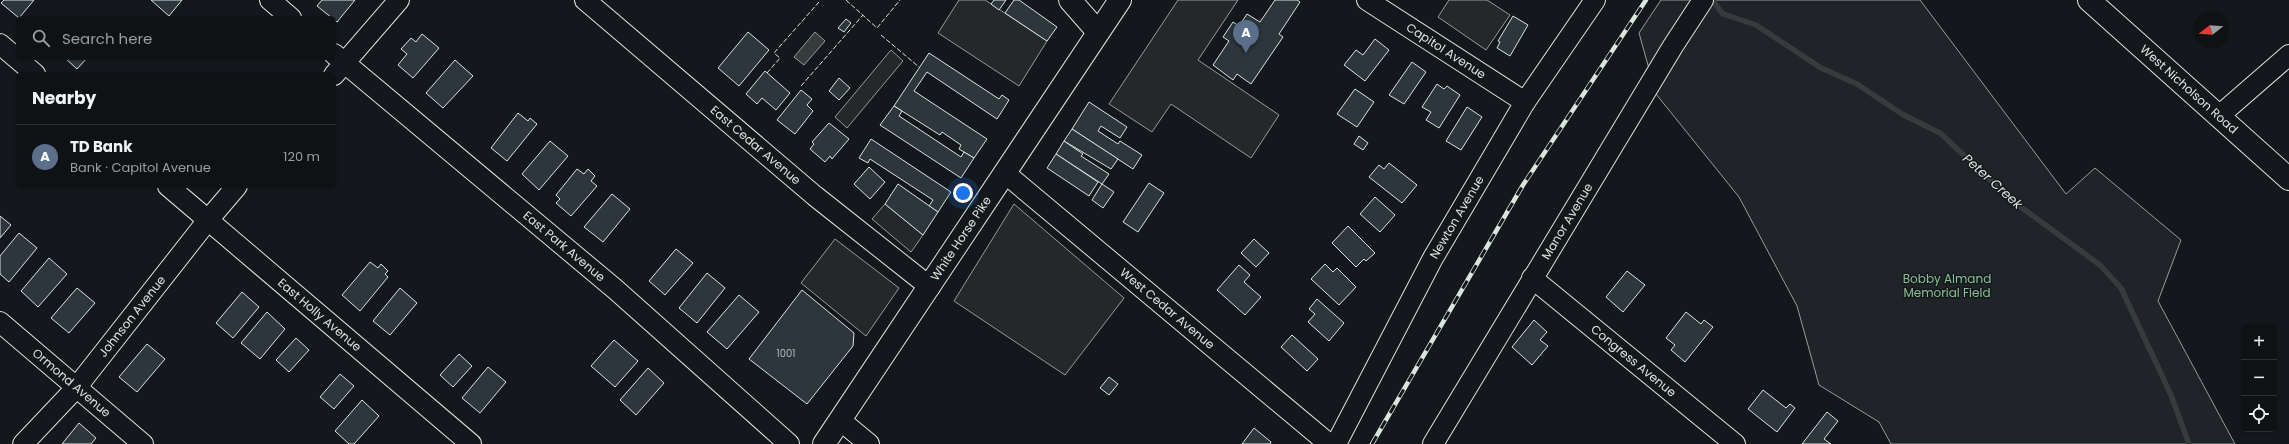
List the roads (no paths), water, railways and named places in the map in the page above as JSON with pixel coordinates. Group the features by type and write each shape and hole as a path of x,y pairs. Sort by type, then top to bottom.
{"main road":[{"path":"1070,0 1098,32"},
{"name":"White Horse Pike","path":"824,444 1006,174 1120,0"},
{"name":"West Nicholson Road","path":"2089,0 2220,115 2289,179"}],"street":[{"path":"270,0 290,16"},
{"path":"337,64 399,0"},
{"name":"East Cedar Avenue","path":"585,0 815,196 930,287"},
{"name":"Capitol Avenue","path":"1367,0 1525,102"},
{"name":"Newton Avenue","path":"1336,444 1433,258 1525,102 1595,0"},
{"name":"Manor Avenue","path":"1433,444 1673,46 1703,0"},
{"path":"0,44 16,58"},
{"path":"2220,115 2289,55"},
{"path":"19,60 33,72"},
{"name":"East Park Avenue","path":"337,64 615,289 789,444"},
{"name":"West Cedar Avenue","path":"1006,174 1329,444"},
{"name":"East Holly Avenue","path":"170,188 471,444"},
{"name":"Johnson Avenue","path":"23,444 76,388 208,220 235,188"},
{"name":"Congress Avenue","path":"1532,278 1735,444"},
{"name":"Ormond Avenue","path":"0,322 143,444"},
{"path":"840,420 869,444"}],"waterway":[{"name":"Peter Creek","path":"1712,0 1723,14 1756,25 1821,68 1857,84 1902,114 1940,133 2014,202 2100,265 2121,288 2171,395 2189,444"}],"railway":[{"path":"1372,444 1523,185 1646,0"}],"place":[{"name":"TD Bank","path":"1246,53"}],"park label":[{"name":"Bobby Almand Memorial Field","path":"1947,286"}]}
